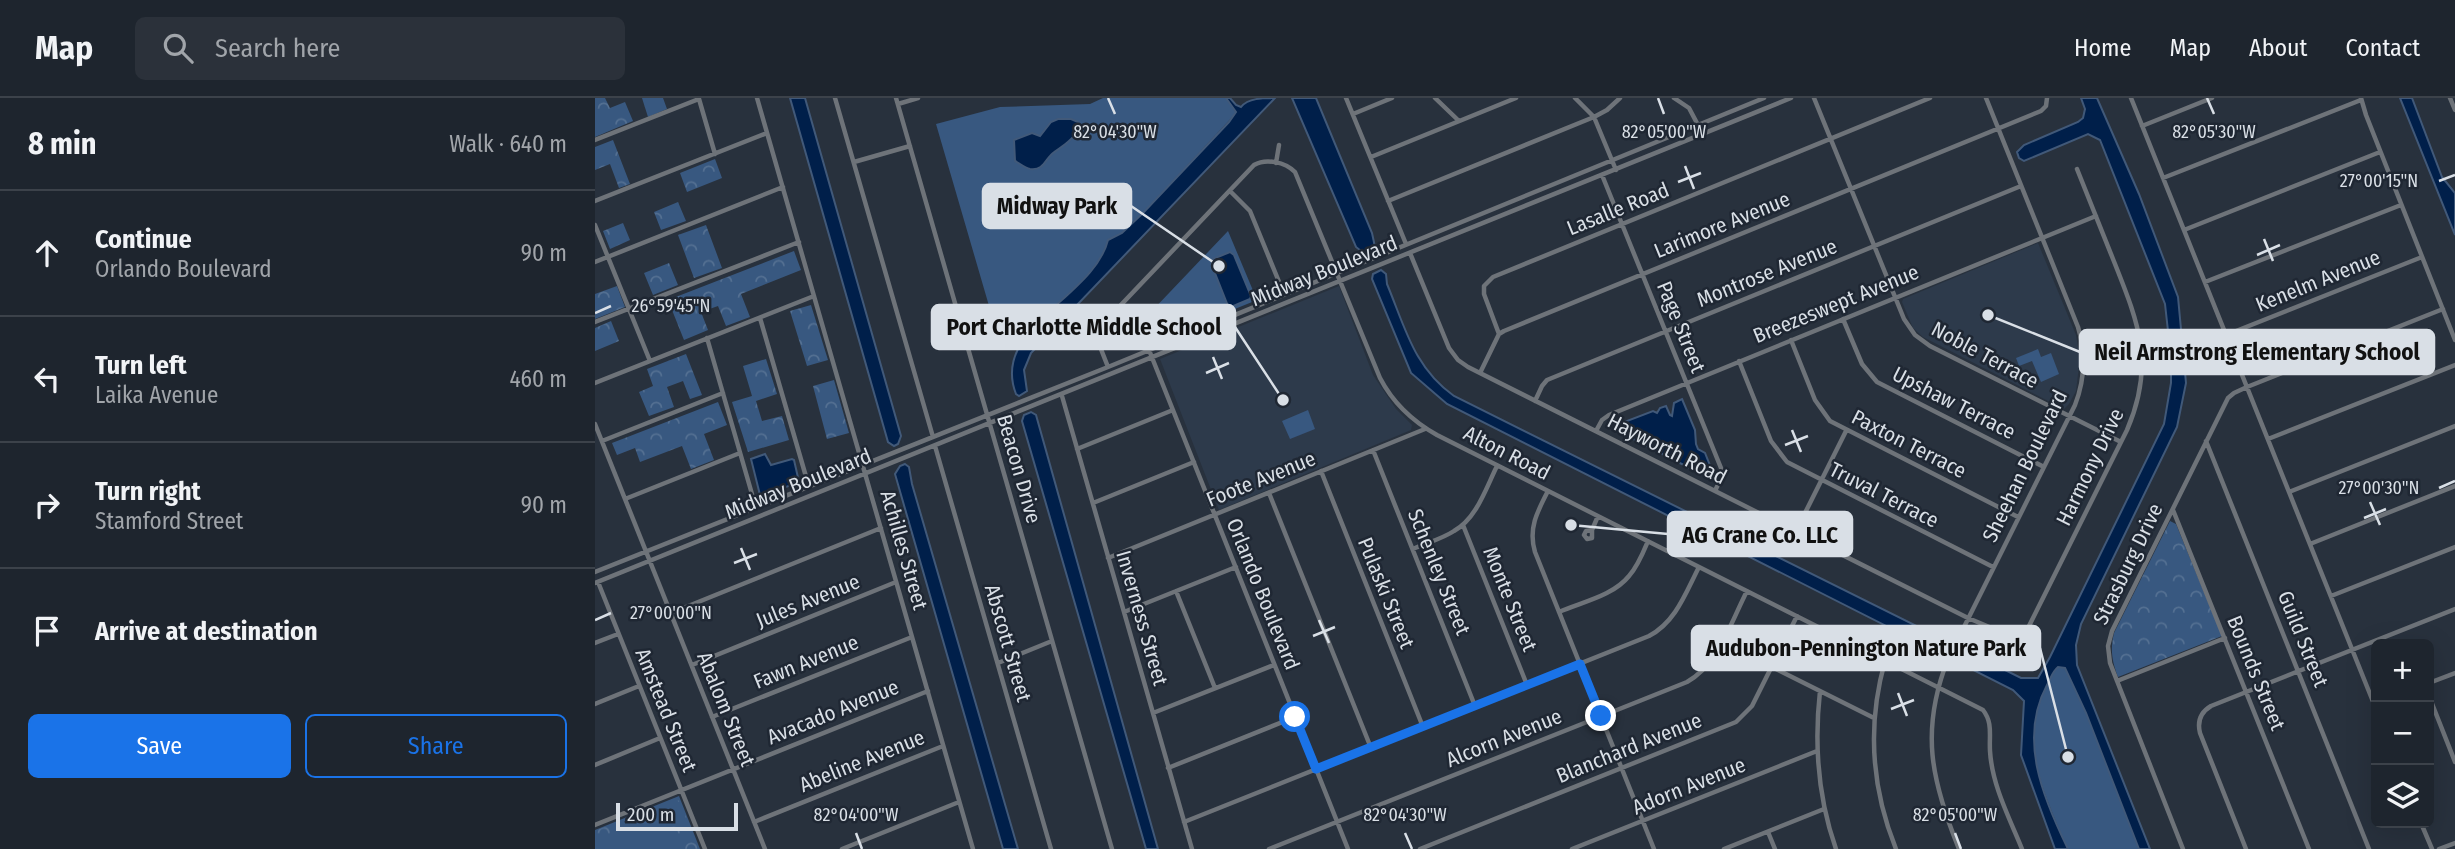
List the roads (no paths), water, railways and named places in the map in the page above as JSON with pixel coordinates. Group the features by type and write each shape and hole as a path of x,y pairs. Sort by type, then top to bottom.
{"street":[{"name":"Achilles Street","path":"757,98 973,849"},
{"path":"835,98 933,437"},
{"path":"897,101 918,98"},
{"path":"1346,98 1406,244"},
{"path":"1353,114 1392,98"},
{"path":"1435,98 1459,121"},
{"path":"1371,158 1505,100 1516,98"},
{"path":"1575,98 1594,117 1616,170"},
{"path":"1388,201 1594,117 1620,98"},
{"path":"1674,98 1689,108 1698,125"},
{"path":"1744,98 1746,105"},
{"name":"Midway Boulevard","path":"595,572 1108,367 1764,98"},
{"name":"Midway Boulevard","path":"596,583 1791,98"},
{"name":"Noble Terrace","path":"1814,98 1895,298 1908,326 1919,340 2121,442"},
{"name":"Lasalle Road","path":"1499,334 1484,294 1488,279 1930,98"},
{"name":"Sheehan Boulevard","path":"1959,849 1942,805 1933,763 1932,719 1938,687 1948,659 2069,416 2082,383 2083,348 2078,327 1986,98"},
{"name":"Larimore Avenue","path":"1499,334 2041,111 2046,106 2047,98"},
{"path":"2131,98 2374,702"},
{"path":"2142,126 2212,98"},
{"path":"2450,98 2455,110"},
{"path":"595,141 699,99 715,154"},
{"path":"2163,178 2361,99 2455,340"},
{"name":"Beacon Drive","path":"897,101 1112,849"},
{"path":"595,201 767,133"},
{"path":"1108,367 1097,339 1099,328 1254,165 1260,162 1276,163 1279,145"},
{"path":"854,162 910,146"},
{"path":"2184,230 2380,152"},
{"name":"Alton Road","path":"1276,163 1289,166 1295,172 1384,385 1402,410 1425,429 1983,709 1989,718 1994,777 2022,849"},
{"name":"Harmony Drive","path":"1968,618 2007,637 2024,633 2132,420 2139,396 2141,346 2133,310 2077,169"},
{"name":"Page Street","path":"1602,175 1721,468 1721,478 1715,491"},
{"name":"Montrose Avenue","path":"1535,401 1548,380 2021,186"},
{"path":"595,262 783,187"},
{"path":"1230,191 1250,211 1284,294"},
{"path":"2205,282 2401,205"},
{"name":"Breezeswept Avenue","path":"1596,431 1602,420 1609,415 2096,216"},
{"path":"595,225 650,361"},
{"path":"595,322 799,242"},
{"name":"Hayworth Road","path":"1410,253 1449,348 1458,360 1968,618"},
{"name":"Kenelm Avenue","path":"2226,335 2422,257"},
{"path":"595,383 814,296"},
{"path":"2247,387 2442,309"},
{"path":"760,318 809,487"},
{"name":"Upshaw Terrace","path":"1843,319 1861,364 1877,382 2044,467"},
{"path":"1480,373 1499,334"},
{"path":"707,338 756,508"},
{"name":"Paxton Terrace","path":"1791,340 1819,407 1830,421 2018,517"},
{"name":"Orlando Boulevard","path":"1149,350 1348,849"},
{"name":"Truval Terrace","path":"1739,361 1776,450 1791,466 1993,567"},
{"path":"2268,439 2455,365"},
{"name":"Strasburg Drive","path":"2183,849 2117,681 2108,656 2108,641 2228,398 2247,387"},
{"path":"602,440 723,393"},
{"name":"Inverness Street","path":"1062,396 1192,849"},
{"path":"1077,449 1173,410"},
{"name":"Abalom Street","path":"595,424 765,849"},
{"path":"2289,492 2455,425"},
{"name":"Foote Avenue","path":"1108,558 1425,429"},
{"path":"1796,531 1846,430"},
{"name":"Guild Street","path":"2206,440 2369,849"},
{"name":"Abscott Street","path":"935,446 1051,849"},
{"name":"Schenley Street","path":"1373,450 1475,706"},
{"path":"625,499 740,453"},
{"path":"1093,503 1194,462"},
{"path":"1413,549 1450,534 1464,525 1475,511 1497,466"},
{"name":"Pulaski Street","path":"1321,471 1423,727"},
{"path":"2310,544 2455,486"},
{"path":"1548,491 1533,523 1535,552 1654,849"},
{"path":"1269,493 1371,748"},
{"name":"Bounds Street","path":"2173,509 2309,849"},
{"path":"1592,530 1598,516"},
{"name":"Monte Street","path":"1464,525 1527,685"},
{"path":"671,613 881,528"},
{"path":"1559,612 1609,592 1621,584 1633,570 1648,541"},
{"path":"2331,596 2455,547"},
{"path":"1184,822 1649,636 1663,628 1675,613 1699,566"},
{"path":"1124,612 1235,567"},
{"name":"Jules Avenue","path":"692,665 896,582"},
{"name":"Amstead Street","path":"596,583 705,849"},
{"path":"1176,591 1215,688"},
{"name":"Alcorn Avenue","path":"1269,849 1687,682 1701,673 1713,658 1747,591"},
{"path":"2246,849 2199,728 2200,717 2207,709 2246,692 2455,609"},
{"name":"Blanchard Avenue","path":"1420,849 1736,722 1752,706 1797,616"},
{"path":"595,643 618,634"},
{"name":"Fawn Avenue","path":"712,717 912,637"},
{"path":"2117,681 2225,638"},
{"path":"998,663 1052,641"},
{"path":"1885,660 1874,718 1873,751 1877,788 1896,849"},
{"path":"1153,713 1275,664"},
{"path":"1772,667 1874,718"},
{"path":"2434,681 2455,673"},
{"path":"595,704 639,686"},
{"name":"Avacado Avenue","path":"595,825 928,691"},
{"path":"1820,691 1817,751 1824,809 1836,849"},
{"path":"2431,702 2455,762"},
{"path":"1168,768 1295,717"},
{"path":"595,765 660,738"},
{"name":"Abeline Avenue","path":"754,822 943,746"},
{"name":"Adorn Avenue","path":"1572,849 1817,751"},
{"path":"842,849 960,802"},
{"path":"1724,849 1824,809"},
{"path":"2423,828 2432,849"},
{"path":"1768,832 1775,849"},
{"path":"2439,849 2455,843"}],"place":[{"name":"Midway Park","path":"1219,266"},
{"name":"Neil Armstrong Elementary School","path":"1988,315"},
{"name":"Port Charlotte Middle School","path":"1283,400"},
{"name":"AG Crane Co. LLC","path":"1571,525"},
{"name":"Audubon-Pennington Nature Park","path":"2068,757"}]}
